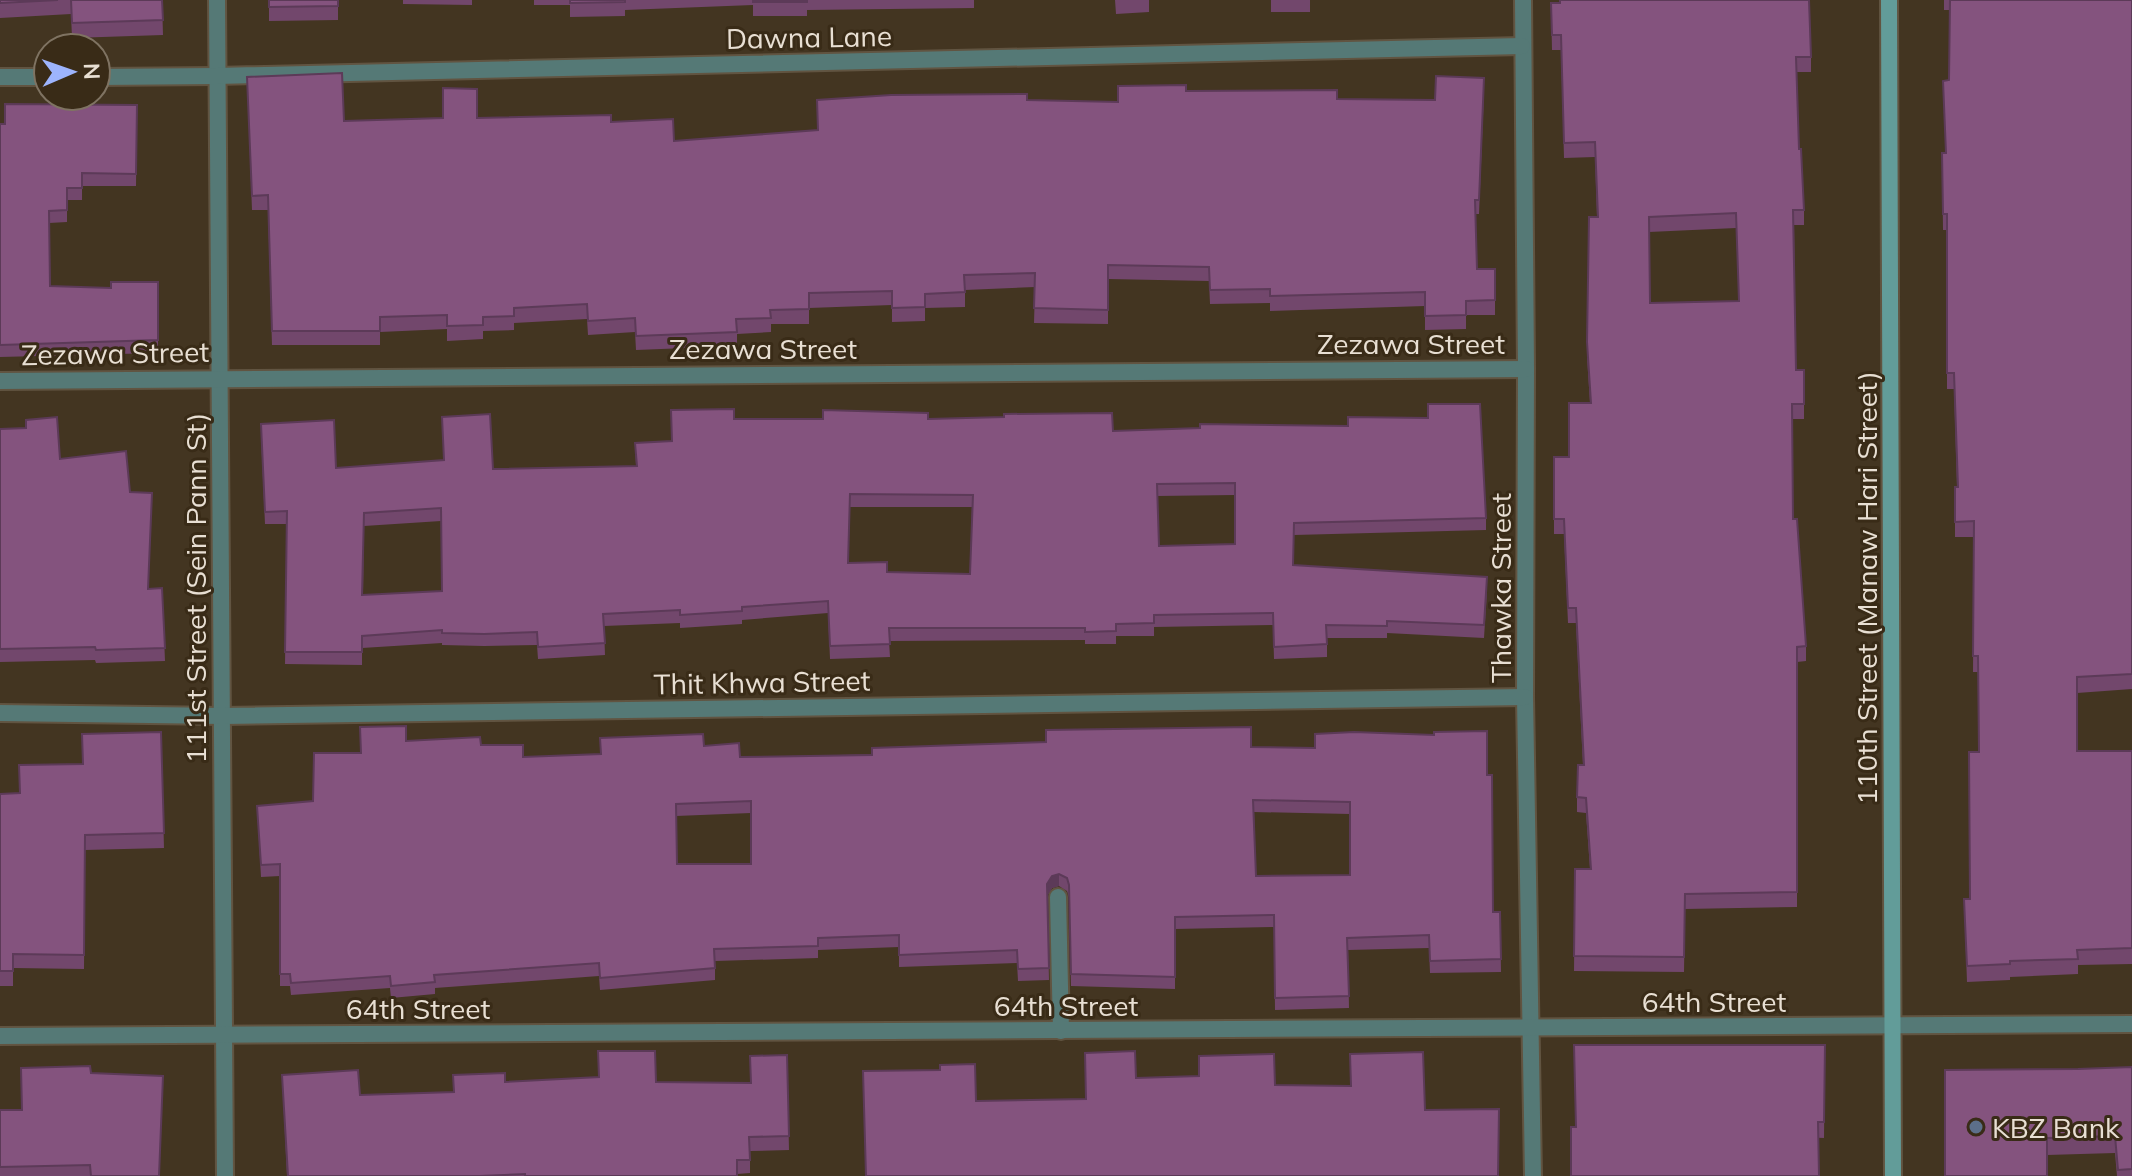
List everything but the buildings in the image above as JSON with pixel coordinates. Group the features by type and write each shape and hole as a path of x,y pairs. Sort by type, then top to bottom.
{"main road":[{"name":"110th Street (Manaw Hari Street)","path":"1889,0 1893,1176"}],"street":[{"name":"111st Street (Sein Pann St)","path":"217,0 225,1176"},
{"name":"Thawka Street","path":"1523,0 1525,697 1533,1176"},
{"name":"Dawna Lane","path":"112,77 1522,46"},
{"path":"0,77 32,77"},
{"name":"Zezawa Street","path":"0,381 1526,369"},
{"name":"Thit Khwa Street","path":"0,713 223,716 1525,697"},
{"path":"1058,897 1061,1031"},
{"name":"64th Street","path":"0,1036 2132,1024"}],"place":[{"name":"KBZ Bank","path":"1976,1127"}]}
